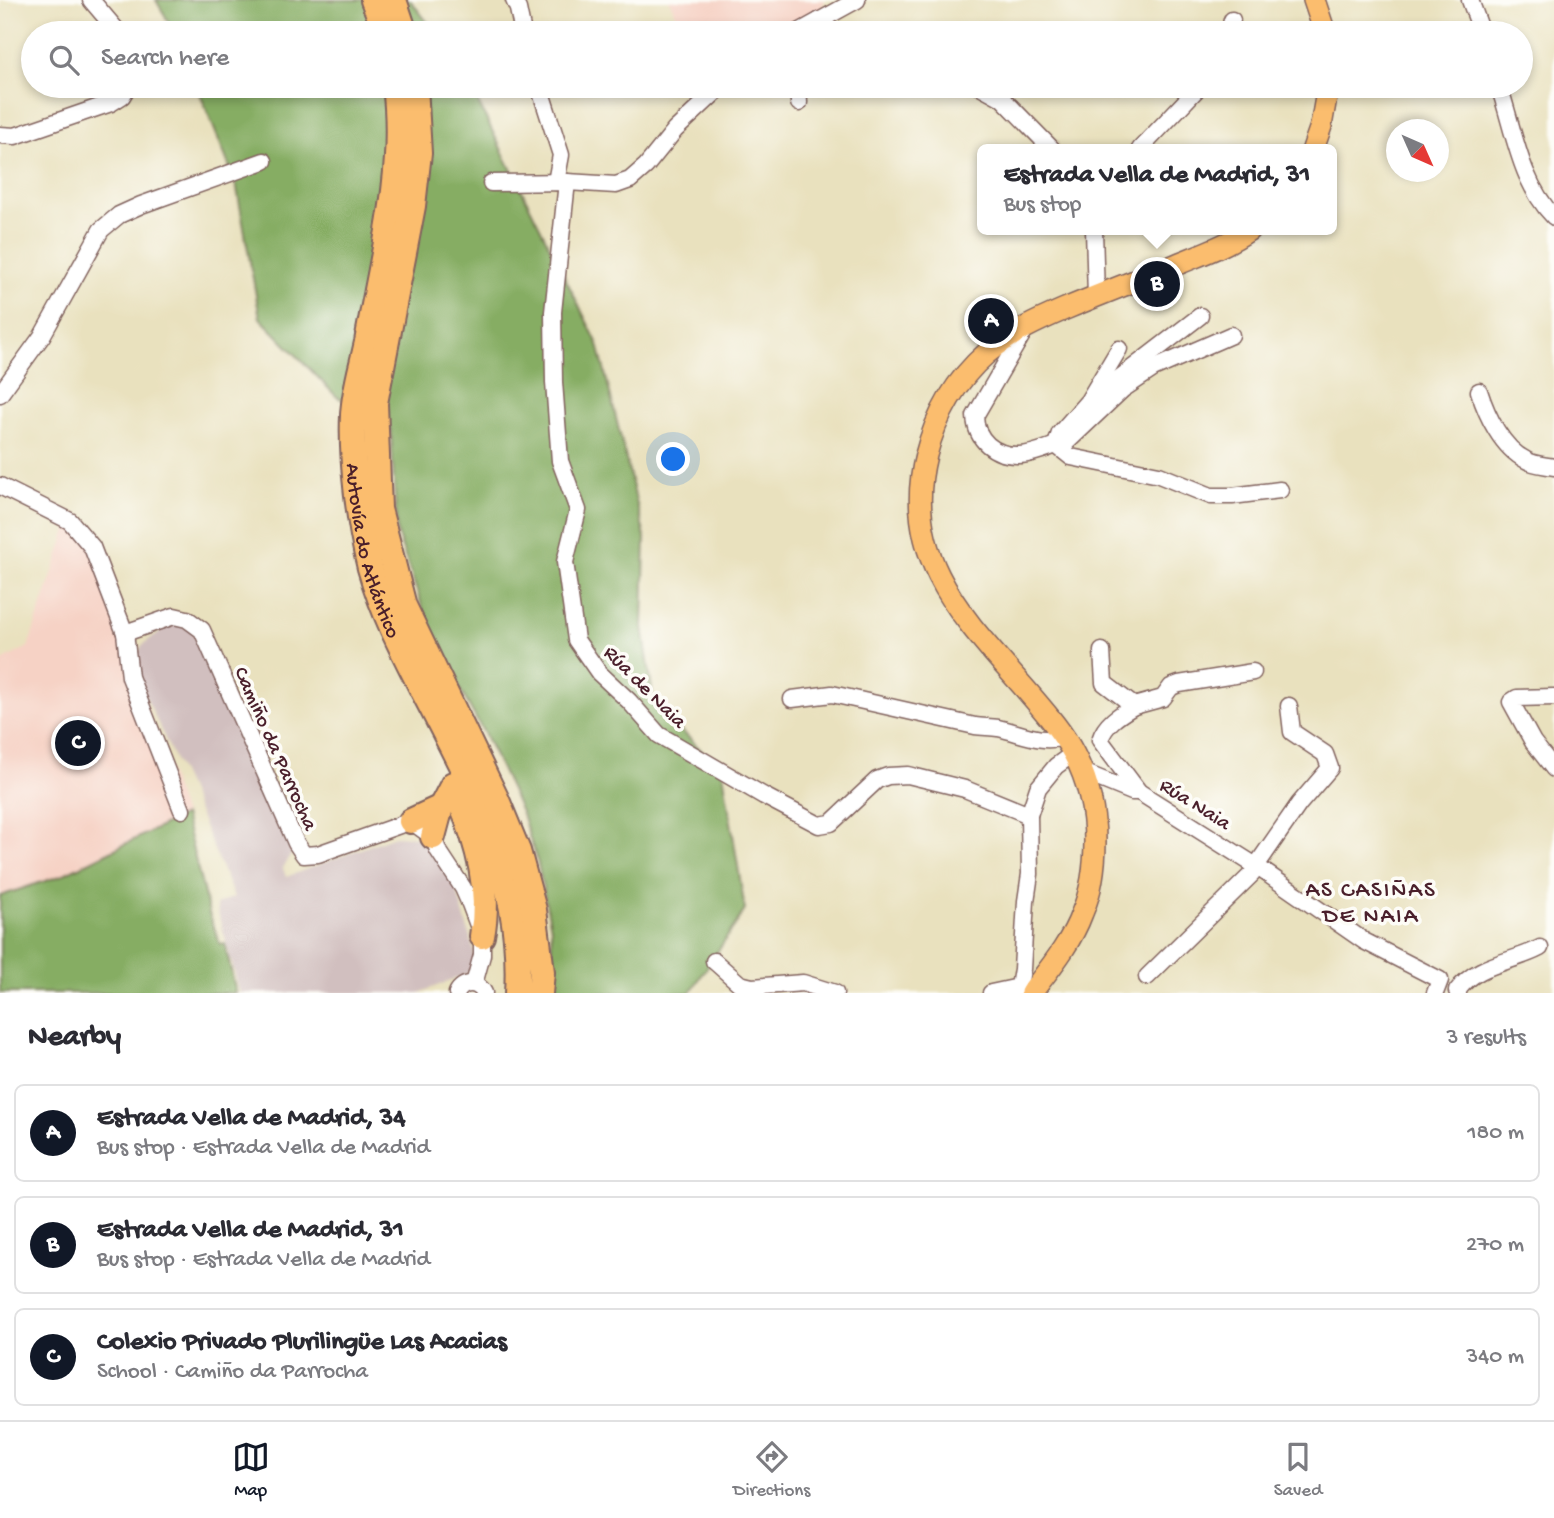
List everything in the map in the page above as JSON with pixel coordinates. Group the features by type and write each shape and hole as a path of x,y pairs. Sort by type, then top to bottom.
{"highway":[{"path":"373,0 381,21"},
{"path":"394,0 401,21"},
{"name":"Autovía do Atlántico","path":"397,98 399,115 393,204 353,414 355,479 370,567 390,625 472,786 496,845 514,914 517,993"},
{"name":"Autovía do Atlántico","path":"416,98 419,153 413,206 375,403 379,509 404,606 497,800 518,851 534,910 542,972 540,993"},
{"path":"355,479 357,558 364,587 375,621 453,785 474,838 483,874 486,902 482,936"},
{"path":"433,837 441,807 453,785"},
{"path":"411,821 441,807"}],"main road":[{"path":"1314,0 1321,21"},
{"path":"1315,144 1326,98"},
{"path":"1026,991 1070,939 1082,914 1091,887 1095,860 1091,802 1074,754 947,595 928,547 922,513 924,465 940,414 969,370 1006,338 1027,326 1220,247 1240,235"}],"street":[{"path":"91,0 109,21"},
{"path":"514,0 520,21"},
{"path":"825,13 857,0"},
{"path":"1470,0 1478,21"},
{"path":"0,135 15,136 119,98"},
{"name":"Rúa de Naia","path":"544,98 561,155 553,312 554,382 561,461 578,510 565,562 576,640 599,673 659,735 819,825 831,823 877,780 888,776 908,775 965,789 1030,816"},
{"path":"491,183 561,182 616,185 630,180 646,166 675,130 709,98"},
{"path":"799,98 799,103"},
{"path":"1002,98 1047,144"},
{"path":"1145,144 1189,98"},
{"path":"1503,98 1528,179 1539,200 1554,217"},
{"path":"0,394 42,336 101,230 119,215 141,205 264,161"},
{"path":"1094,235 1096,297"},
{"path":"1088,401 1200,316"},
{"path":"1027,326 975,416 976,431 986,444 1006,454 1022,456 1066,443 1123,389 1153,369 1231,335"},
{"path":"1056,445 1060,433 1088,401 1119,349"},
{"path":"1479,391 1486,413 1495,428 1523,459 1554,467"},
{"path":"1056,445 1071,457 1159,475 1211,496 1280,490"},
{"path":"0,486 69,522 92,547 125,633 130,677 182,810"},
{"name":"Camiño da Parrocha","path":"125,633 174,616 187,619 202,630 290,831 304,855 318,854 411,821"},
{"path":"1102,651 1104,683 1135,706"},
{"name":"Rúa Naia","path":"1252,672 1171,687 1163,698 1135,706 1117,717 1103,731 1100,740 1139,792 1256,866 1364,942 1438,987 1457,992 1463,982 1486,967 1522,958 1540,948"},
{"path":"792,699 832,694 975,726 997,728 1037,740 1053,740 1132,792 1139,792"},
{"path":"1554,697 1517,698 1511,702 1533,742 1554,769"},
{"path":"1147,977 1252,874 1299,804 1329,768 1325,754 1292,732 1289,706"},
{"path":"991,993 1026,991 1022,969 1030,874 1030,816 1038,788 1056,766 1074,754"},
{"path":"411,821 433,837 438,850 463,888 482,936 479,988 467,984 459,988 457,993"},
{"path":"714,961 740,984 752,987 803,983 835,993"}],"shaded area":[{"path":"669,0 825,0 821,12 805,21 679,21"},
{"path":"70,521 92,547 184,815 60,876 0,896 0,662 28,647"},
{"path":"179,623 192,629 292,853 283,868 286,877 395,836 417,837 435,853 456,888 474,951 474,964 467,974 419,993 240,993 216,905 234,897 137,678 134,661 142,645 169,625"}],"green space":[{"path":"156,0 410,0 427,21 168,21"},
{"path":"202,98 476,98 598,344 645,537 643,627 654,703 723,772 745,910 690,993 554,993 551,928 538,864 522,814 484,733 435,644 397,533 391,429 336,396 260,318 236,183"},
{"path":"184,815 210,917 220,944 225,944 236,993 0,993 0,896 60,876"}],"place":[{"name":"Estrada Vella de Madrid, 31","path":"1157,284"},
{"name":"Estrada Vella de Madrid, 34","path":"991,321"},
{"name":"Colexio Privado Plurilingüe Las Acacias","path":"78,743"}],"district":[{"name":"AS CASIÑAS DE NAIA","path":"1371,901"}]}
